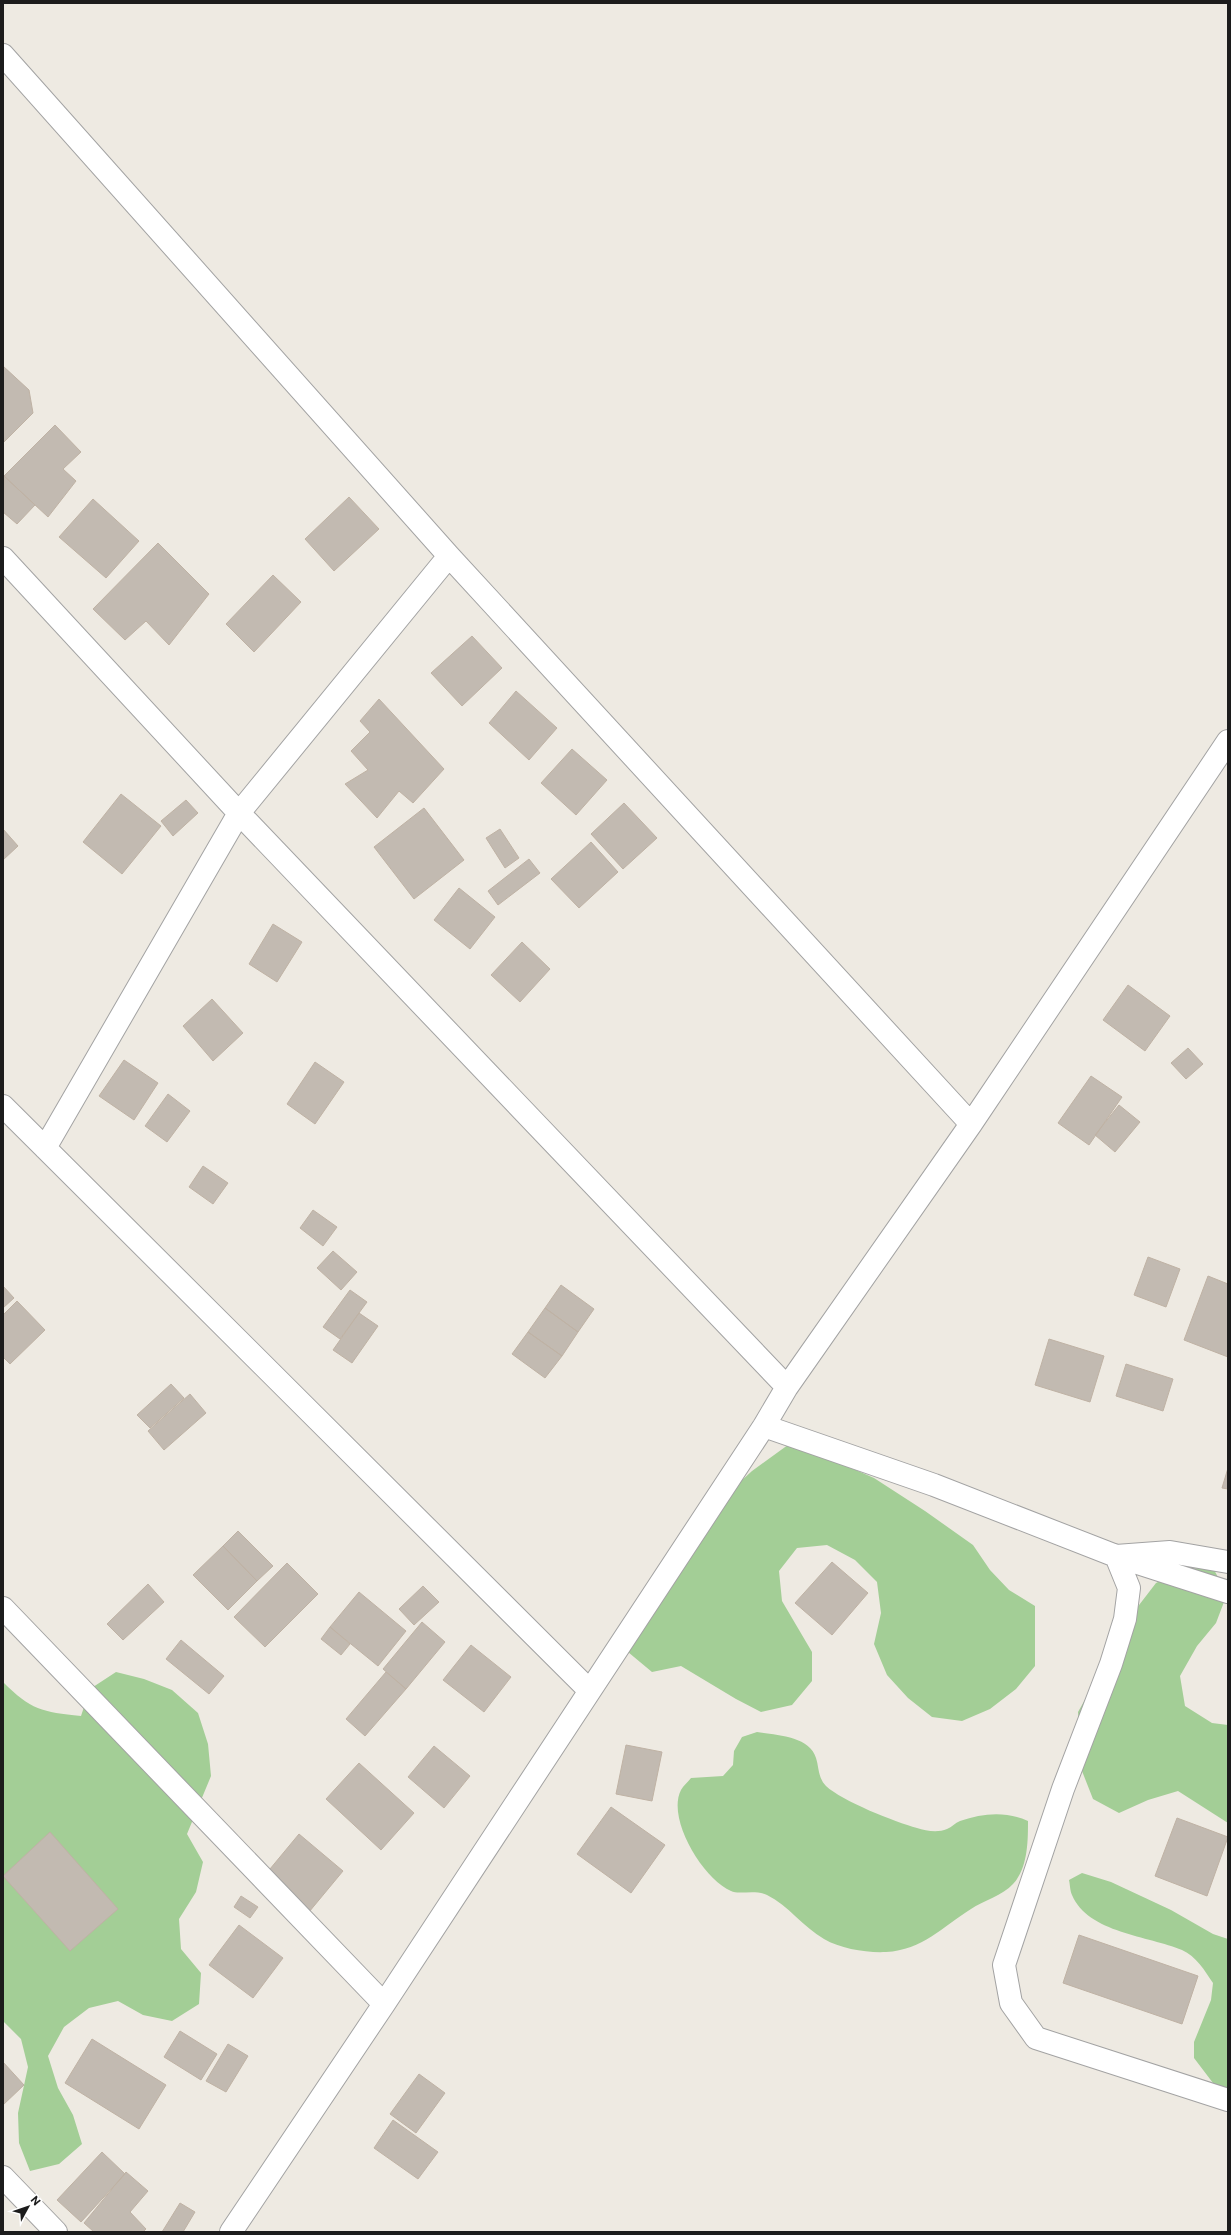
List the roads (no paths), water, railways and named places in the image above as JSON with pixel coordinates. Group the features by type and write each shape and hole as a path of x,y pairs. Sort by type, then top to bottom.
{"street":[{"path":"3,55 449,556 971,1124"},
{"path":"45,1148 239,813 449,556"},
{"path":"3,558 239,813 787,1387"},
{"path":"232,2232 384,2004 764,1426 787,1387 971,1124 1228,741"},
{"path":"3,1106 589,1690"},
{"path":"764,1426 934,1485 1116,1556 1228,1592"},
{"path":"1116,1556 1170,1552 1228,1562"},
{"path":"1116,1556 1129,1588 1125,1619 1111,1664 1063,1788 1004,1965 1011,2003 1036,2038 1228,2100"},
{"path":"3,1608 384,2004"},
{"path":"3,2177 56,2232"}]}
